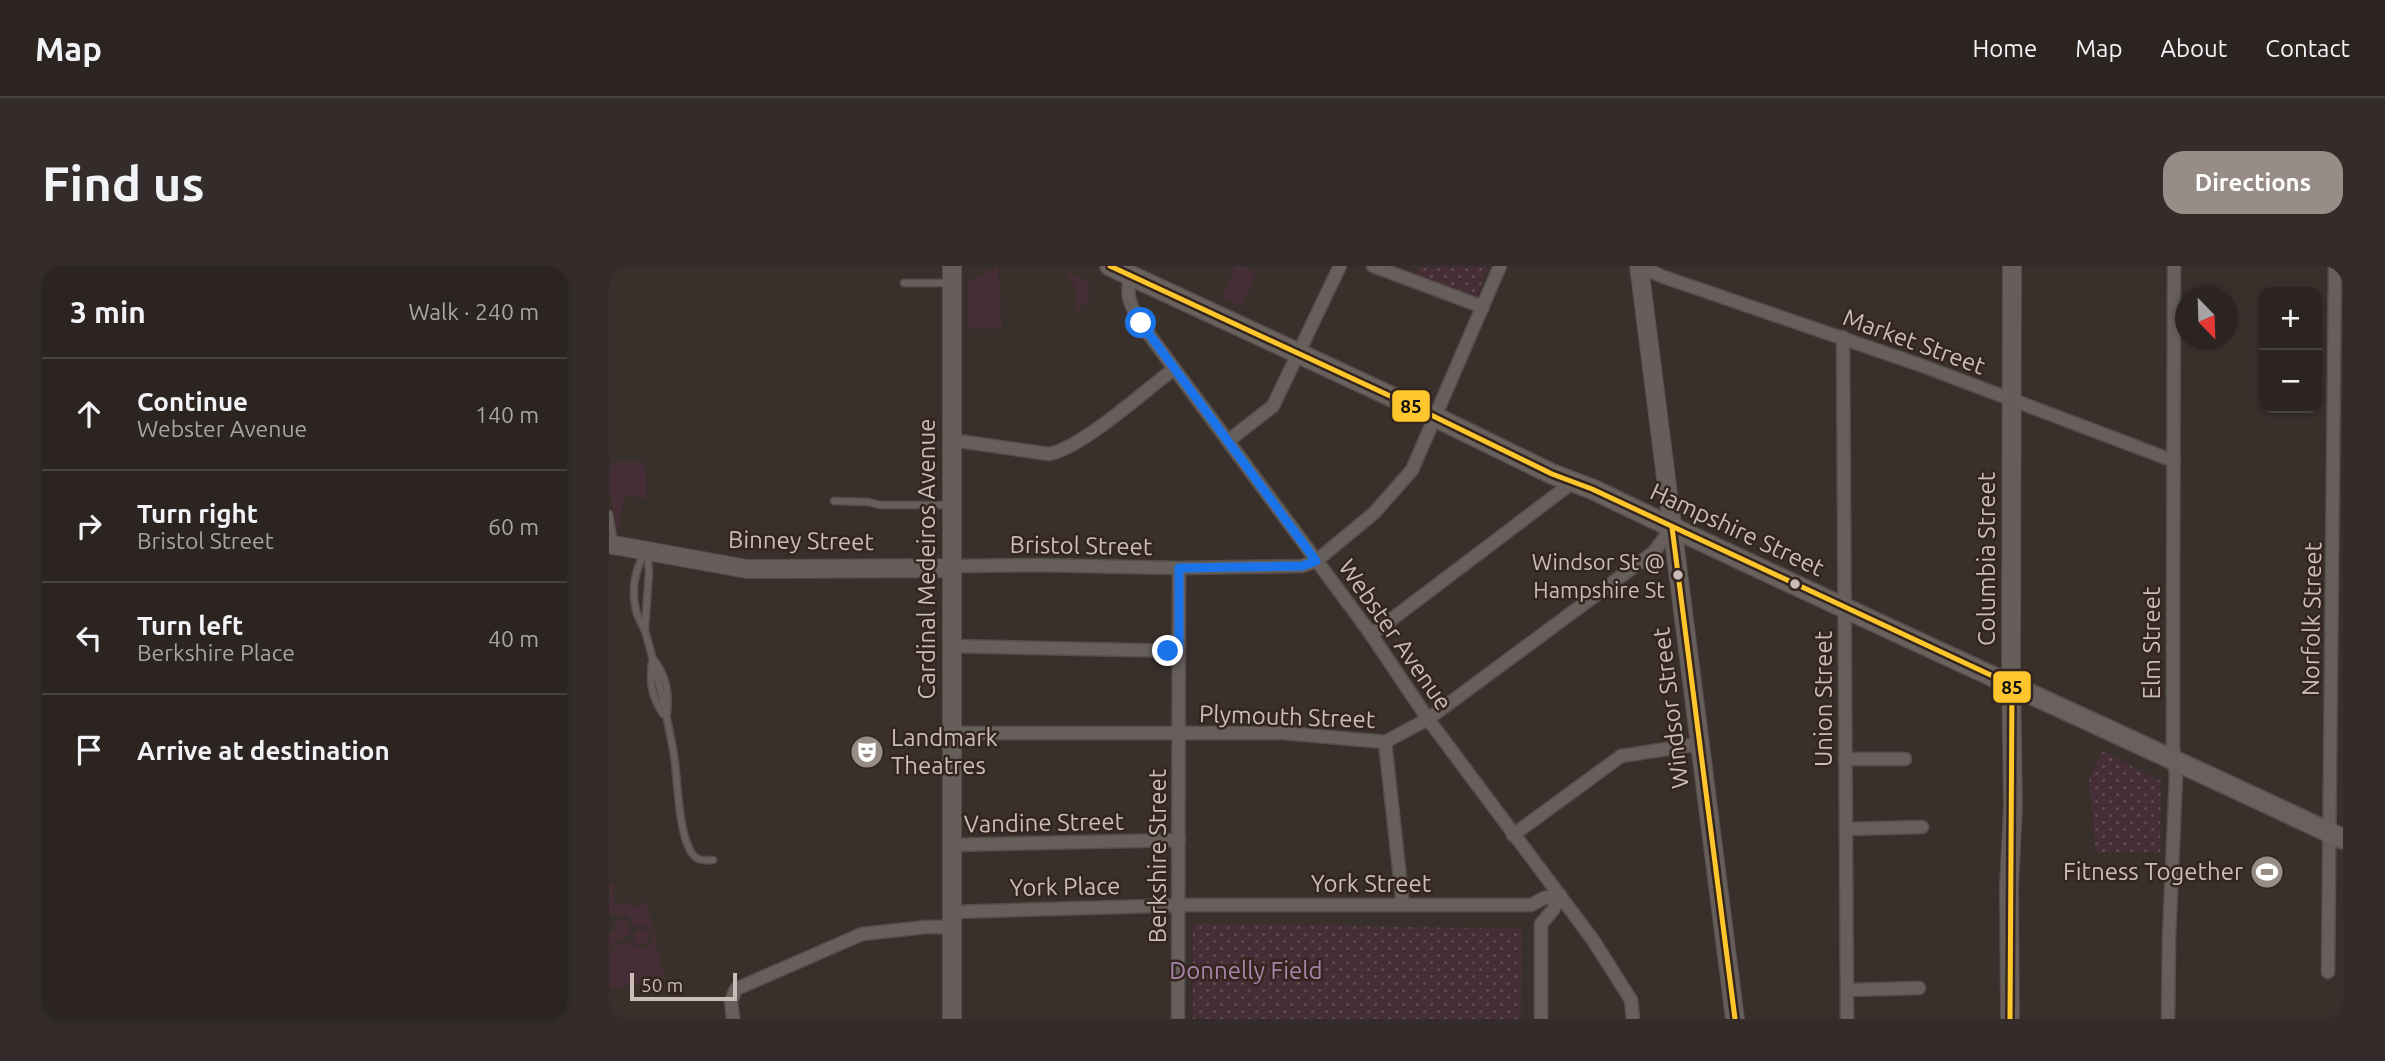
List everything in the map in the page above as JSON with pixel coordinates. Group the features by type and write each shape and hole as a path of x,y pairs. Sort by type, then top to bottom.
{"main road":[{"name":"Hampshire Street","path":"1111,266 1552,474 1672,527 2337,836"},
{"name":"Windsor Street","path":"1639,266 1735,1019"},
{"name":"Columbia Street","path":"2010,1019 2009,886 2013,807 2012,266"},
{"name":"Cardinal Medeiros Avenue","path":"951,274 952,1019"},
{"name":"Binney Street","path":"612,545 747,569 952,567"}],"street":[{"path":"1228,441 1273,406 1340,266"},
{"path":"1373,266 1483,307"},
{"path":"1316,561 1374,513 1412,470 1500,266"},
{"name":"Market Street","path":"1639,266 1843,337 2174,461"},
{"name":"Elm Street","path":"2168,1019 2175,759 2172,631 2174,266"},
{"name":"Norfolk Street","path":"2328,972 2337,836 2335,266"},
{"name":"Webster Avenue","path":"1131,275 1126,289 1128,300 1139,321 1619,978 1631,1000 1633,1019"},
{"name":"Union Street","path":"1843,337 1847,1019"},
{"path":"952,440 1049,454 1061,452 1174,369"},
{"path":"1371,635 1573,482"},
{"name":"Plymouth Street","path":"952,733 1283,733 1385,742 1428,719 1654,552 1672,527"},
{"name":"Bristol Street","path":"952,567 1302,566 1316,561"},
{"name":"Berkshire Street","path":"1178,1019 1179,568"},
{"path":"952,646 1179,651"},
{"path":"1385,742 1403,905"},
{"path":"1513,835 1621,755 1699,744"},
{"path":"1845,759 1905,759"},
{"path":"1846,829 1921,827"},
{"name":"Vandine Street","path":"952,845 1179,840"},
{"path":"1541,1019 1541,924 1553,910 1560,895"},
{"name":"York Street","path":"1179,906 1531,905 1544,898 1560,895"},
{"name":"York Place","path":"733,1019 731,1001 736,989 862,934 926,927 952,919 1179,906"},
{"path":"1847,990 1919,988"}],"lane":[{"path":"904,283 951,274"},
{"path":"834,501 869,502 880,506 952,505"},
{"path":"609,514 612,545"},
{"path":"645,629 649,572 647,551"},
{"path":"647,551 637,566 636,611 645,629 667,722 688,845 695,858 713,860"}],"green space":[{"path":"998,266 1002,328 969,329 969,280"},
{"path":"1235,266 1256,271 1242,306 1223,297"},
{"path":"1420,266 1489,266 1474,303 1414,280"},
{"path":"1063,269 1088,281 1090,298 1077,311 1075,286"},
{"path":"611,462 645,462 647,499 624,495 619,527 616,526 609,485"},
{"path":"2102,751 2161,781 2160,852 2096,853 2089,780"},
{"path":"609,882 614,885 613,898 618,905 629,901 631,906 636,907 646,902 665,979 610,988 609,950 626,942 646,948 653,942 652,932 644,925 634,927 627,916 609,913"},
{"path":"622,919 631,929 629,935 609,947 609,933 616,929 615,920"},
{"name":"Donnelly Field","path":"1193,923 1522,929 1521,1019 1193,1019"},
{"path":"641,929 649,937 641,945 633,937"}],"transit line":[{"name":"85","path":"1110,266 1552,474 1592,489 2012,685 2010,1019"},
{"name":"85","path":"1672,527 1735,1019"}],"place":[{"name":"Windsor St @ Hampshire St","path":"1678,575"},
{"name":"Landmark Theatres","path":"867,752"},
{"name":"Fitness Together","path":"2267,872"}],"route":[{"path":"1141,323 1316,561 1302,566 1179,568 1179,651 1168,651"}]}
